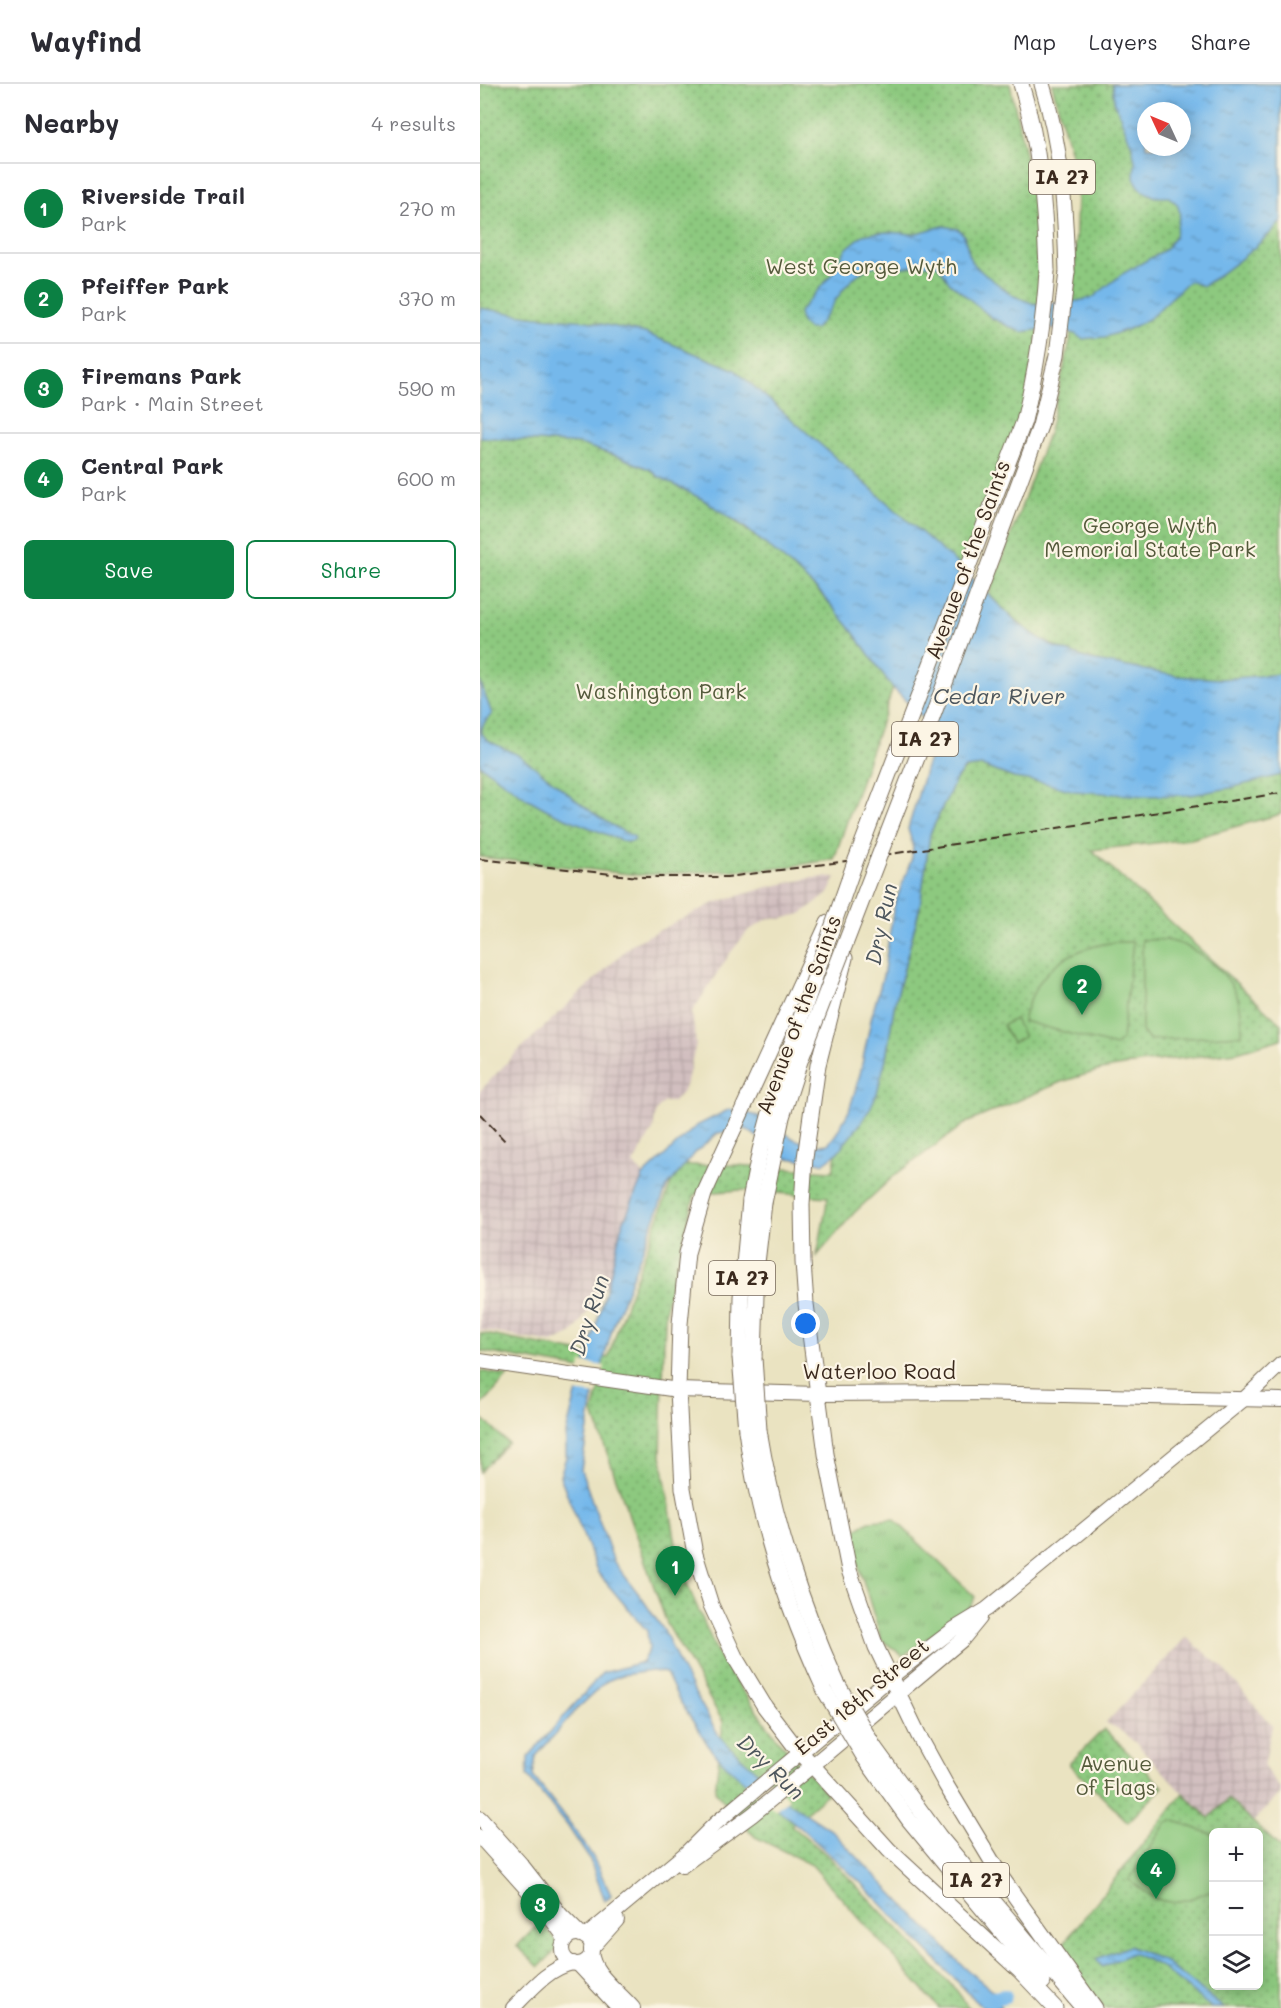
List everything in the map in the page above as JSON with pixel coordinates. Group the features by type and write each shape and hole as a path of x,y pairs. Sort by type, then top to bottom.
{"highway":[{"path":"1011,84 1039,161"},
{"name":"Avenue of the Saints","path":"1021,84 1039,161 1046,227 1045,315 1040,348 1024,421 854,865 775,1093 760,1150 756,1272 747,1358 753,1430 789,1563 832,1688 916,1828 1065,2008"},
{"name":"Avenue of the Saints","path":"757,1201 792,1086 1040,426 1057,355 1067,272 1065,198 1062,175 1057,141 1042,84"},
{"path":"854,865 704,1194 687,1253 680,1324 678,1390 683,1488 695,1554 721,1631 765,1707 813,1766 889,1850 1020,1971 1055,2008"},
{"path":"852,930 818,1065 805,1158 802,1204 806,1304 826,1454 849,1570 867,1625 919,1736 1002,1878 1095,2008"},
{"name":"Avenue of the Saints","path":"869,1752 1083,2008"}],"main road":[{"name":"Waterloo Road","path":"480,1361 678,1390 819,1394 974,1393 1281,1400"},
{"name":"East 18th Street","path":"587,1943 716,1823 777,1771 891,1677 954,1629 987,1609 1244,1399 1281,1364"},
{"name":"East 18th Street","path":"587,1943 671,1873 752,1815 813,1766 962,1640 987,1609"},
{"path":"480,1818 521,1864 561,1916 587,1943 598,1971 633,2008"},
{"path":"480,1837 540,1904 561,1932 565,1957 619,2008"},
{"path":"517,2004 544,1972 564,1942 572,1935 587,1943"},
{"path":"517,2004 560,1965 587,1960 587,1943"}],"shaded area":[{"path":"836,877 828,894 801,914 781,919 769,918 748,931 731,952 692,1012 696,1044 687,1081 682,1093 673,1102 664,1102 656,1111 653,1130 633,1164 643,1174 612,1277 573,1333 552,1343 480,1330 480,1091 513,1056 632,944 714,903 768,887 811,878"},
{"path":"1186,1637 1224,1669 1272,1726 1264,1767 1281,1793 1253,1822 1229,1799 1209,1818 1137,1744 1117,1728 1106,1723"}],"green space":[{"name":"West George Wyth","path":"480,84 1010,84 1046,251 1034,381 959,595 480,329"},
{"name":"George Wyth Memorial State Park","path":"1052,84 1281,84 1281,674 1221,679 1181,677 1092,660 1054,646 1036,636 989,595 1049,431 1070,341 1077,195 1072,158"},
{"name":"Washington Park","path":"480,437 580,444 651,470 657,476 678,484 701,498 755,536 808,581 840,615 893,688 834,859 781,868 638,875 480,857"},
{"path":"982,766 1014,778 1281,771 1281,814 1191,839 1092,850 1281,1024 1281,1039 1237,1052 1139,1063 1101,1070 1061,1082 966,1123 895,1175 854,1213 817,1256 828,1197 740,1190 695,1194 666,1304 664,1343 661,1455 680,1568 721,1661 778,1740 827,1794 791,1825 828,1856 957,1991 969,2008 939,2008 812,1865 755,1837 715,1791 723,1722 667,1624 593,1413 603,1373 480,1351 480,1333 608,1358 678,1165 734,1165 833,1171 836,1154 870,1109 886,1058 894,1007 920,906 930,834 956,779 966,768"},
{"path":"1142,940 1177,943 1200,954 1220,971 1235,991 1239,1002 1242,1035 1149,1040 1142,1031"},
{"path":"1116,942 1133,942 1122,1039 1115,1046 1023,1021 1036,988 1055,965 1082,950"},
{"path":"1015,1019 1024,1037 1012,1043 1003,1025"},
{"path":"480,1371 508,1376 480,1407"},
{"path":"480,1416 508,1443 480,1472"},
{"path":"894,1519 975,1597 970,1607 903,1656 881,1639 849,1534 869,1521"},
{"name":"Avenue of Flags","path":"1104,1729 1163,1787 1128,1822 1069,1764"},
{"path":"1183,1793 1209,1818 1228,1799 1259,1828 1209,1828 1209,1990 1263,1990 1263,1831 1281,1848 1281,2008 1104,2008 1059,1949"},
{"path":"1172,1820 1209,1833 1209,1891 1186,1900 1171,1902 1157,1899 1129,1880 1166,1823"},
{"path":"541,1922 560,1946 539,1967 517,1946"}],"water":[{"path":"1112,84 1281,84 1281,222 1244,256 1203,286 1189,281 1149,319 1105,337 1082,339 1075,334 1050,328 1022,332 1014,329 992,318 950,283 938,265 902,267 877,265 864,270 840,293 815,329 808,329 801,323 799,312 831,275 846,249 863,235 888,232 913,234 943,226 958,229 964,235 971,261 1014,296 1034,304 1092,298 1122,274 1165,250 1175,236 1180,213 1177,204 1169,197 1155,197 1141,190 1134,178 1135,161 1132,146 1114,101"},
{"name":"Cedar River","path":"480,308 529,316 587,321 645,333 735,370 961,567 1017,623 1052,646 1091,660 1177,676 1221,679 1281,674 1281,775 1191,795 1145,796 1074,791 1041,782 1014,778 982,766 965,768 956,779 930,834 920,906 894,1007 886,1058 877,1093 870,1109 836,1154 824,1163 787,1158 746,1129 718,1133 696,1152 667,1187 613,1326 593,1399 581,1470 614,1562 665,1632 681,1668 719,1736 788,1802 831,1830 964,1967 993,1991 1001,2008 983,2008 861,1883 803,1830 734,1773 712,1751 679,1700 666,1673 652,1671 622,1675 607,1681 578,1708 536,1756 533,1776 576,1831 593,1857 611,1895 605,1901 590,1860 567,1825 527,1776 528,1757 602,1673 642,1662 649,1649 647,1631 598,1573 560,1476 566,1457 566,1433 609,1280 621,1228 643,1176 696,1126 730,1109 758,1116 794,1139 814,1146 828,1144 836,1134 849,1111 860,1074 883,976 894,906 912,858 913,846 908,829 926,767 939,734 893,688 851,629 821,593 742,525 702,499 657,476 651,470 580,444 480,437"},
{"path":"480,681 492,714 482,728 484,737 521,757 604,820 635,837 634,841 625,842 553,813 528,799 480,765"},
{"path":"1129,1946 1162,1960 1224,2008 1212,2008 1158,1965 1132,1953 1102,1967 1096,1959"}],"pier":[{"path":"582,1362 605,1366 597,1395 573,1392"},
{"path":"761,1772 789,1799 775,1810 744,1785"}],"waterway":[{"name":"Dry Run","path":"982,1994 989,1999 1005,1996"}],"railway":[{"path":"480,859 638,877 727,877 833,863 1281,793"},
{"path":"480,1114 505,1141"}],"place":[{"name":"Pfeiffer Park","path":"1082,1015"},
{"name":"Riverside Trail","path":"675,1596"},
{"name":"Central Park","path":"1156,1899"},
{"name":"Firemans Park","path":"540,1934"}]}
